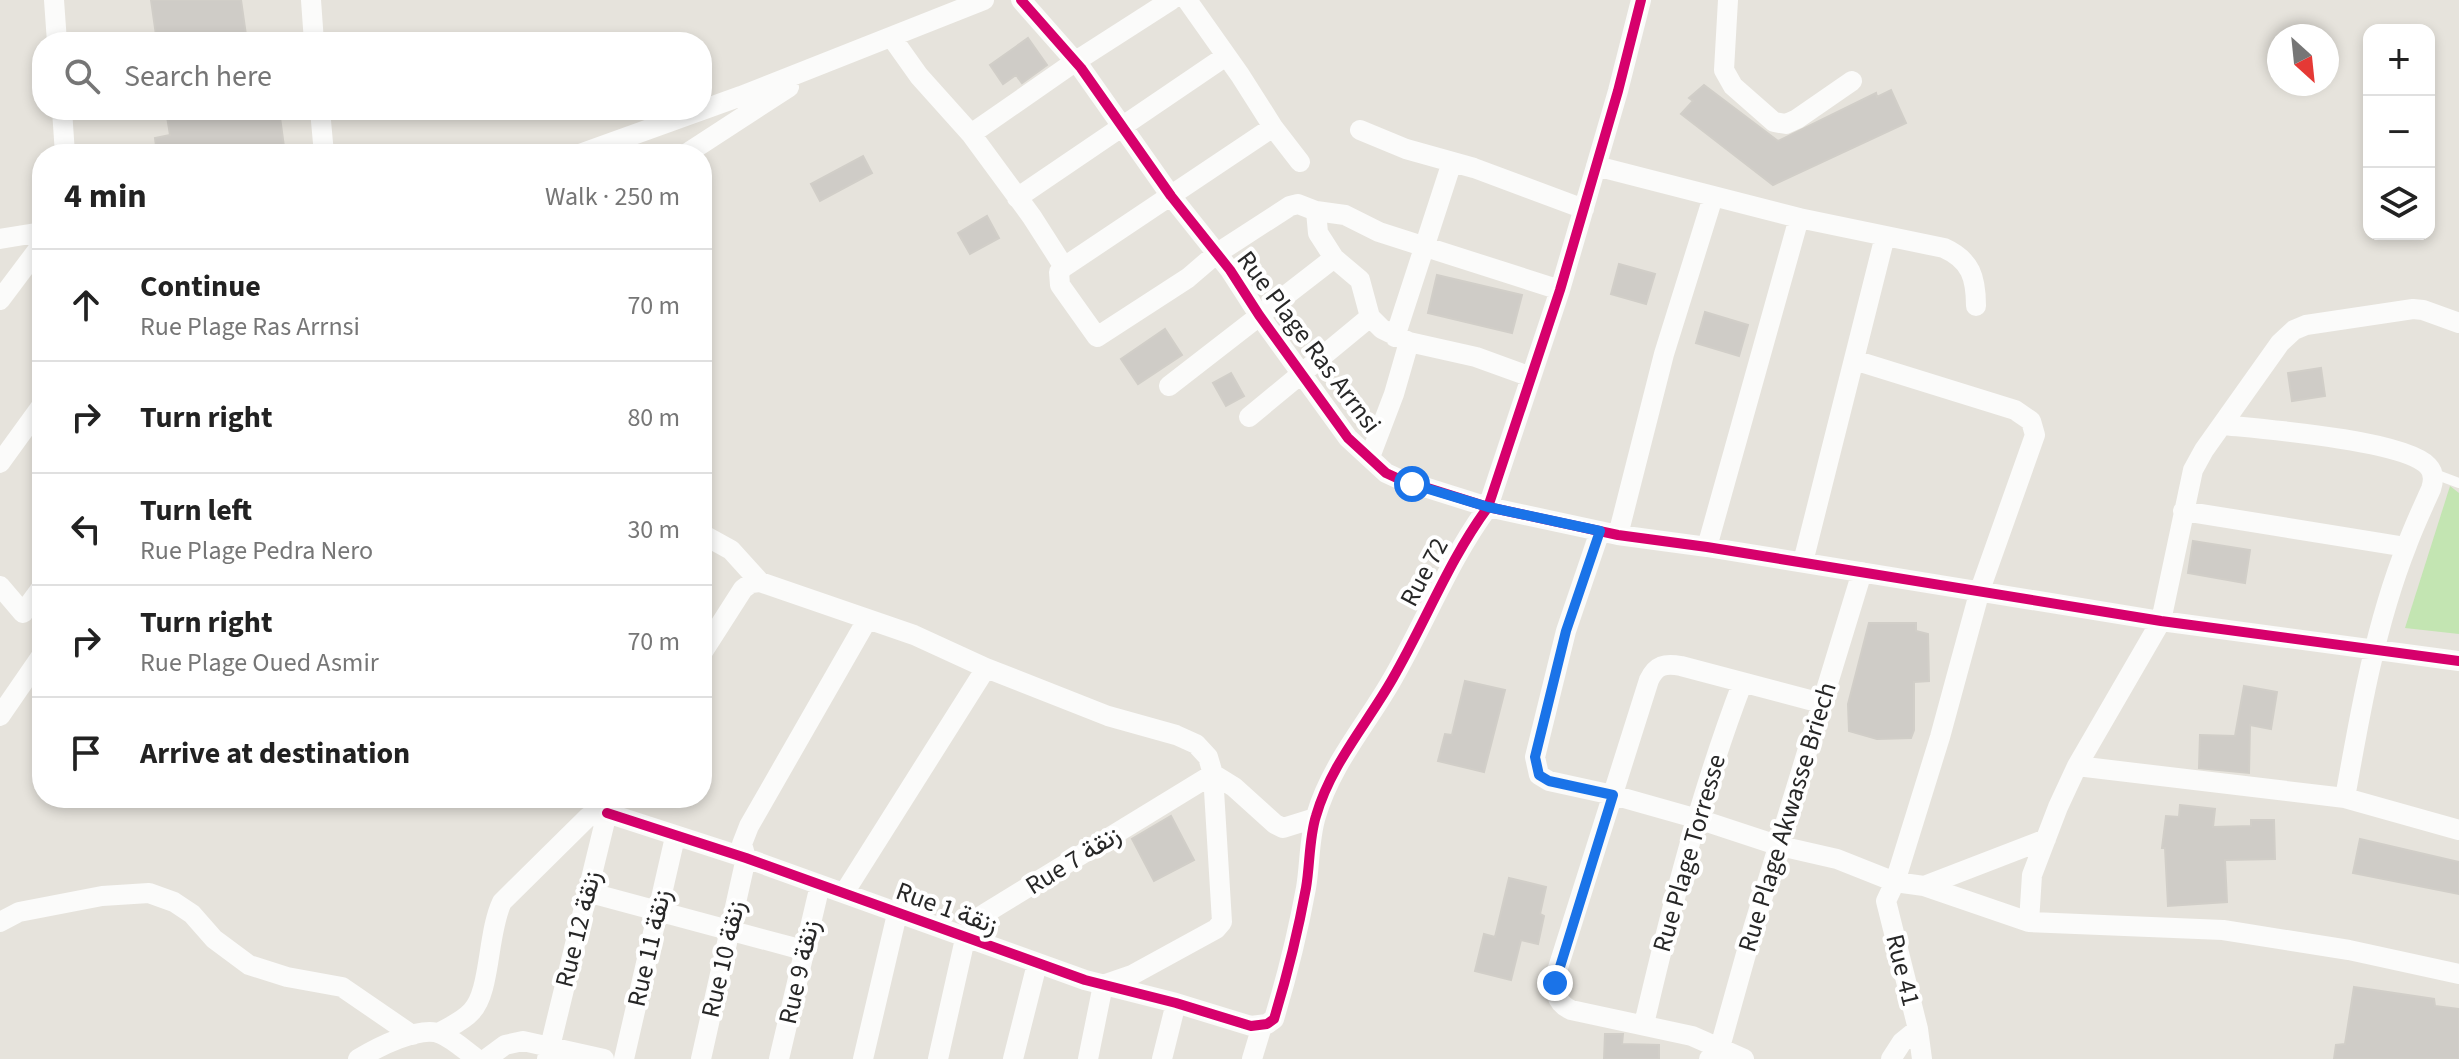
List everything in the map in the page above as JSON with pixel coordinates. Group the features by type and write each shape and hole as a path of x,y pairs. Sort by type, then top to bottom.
{"street":[{"path":"54,0 56,32"},
{"path":"311,0 313,32"},
{"path":"712,105 984,0"},
{"name":"Rue Plage Ras Arrnsi","path":"1021,0 1076,61 1171,196 1230,270 1348,438 1386,473 1399,479 1488,507 1609,533 2161,621 2459,661"},
{"path":"971,134 1171,0"},
{"path":"1187,0 1300,162"},
{"name":"Rue 72","path":"1252,1059 1268,1022 1300,915 1315,818 1343,755 1393,679 1464,542 1488,507 1560,290 1641,0"},
{"path":"1728,0 1724,70 1733,86 1774,122 1786,124 1797,119 1852,81"},
{"path":"892,38 919,76 971,134 1064,267"},
{"path":"1017,198 1226,56"},
{"path":"701,144 822,65"},
{"path":"63,120 64,144"},
{"path":"321,120 323,144"},
{"path":"607,144 672,120"},
{"path":"1273,127 1059,272 1060,285 1095,335 1099,337 1188,278 1216,254 1290,206 1298,204 1316,211 1345,215 1379,232 1560,290"},
{"path":"1360,130 1406,149 1584,209"},
{"path":"1370,457 1394,394 1402,339 1423,246 1452,162"},
{"path":"1596,166 1799,218 1944,248 1966,261 1972,271 1976,306"},
{"path":"1713,197 1609,533 1566,631 1535,757 1539,775 1549,781 1613,795 1780,846 1837,859 1895,882 1924,886 2029,922 2223,930 2349,950 2459,974"},
{"path":"1316,211 1318,233 1334,258 1360,280 1370,317 1402,339 1476,357 1531,377"},
{"path":"1707,547 1799,218"},
{"path":"0,239 32,234"},
{"path":"1803,562 1885,236"},
{"path":"0,300 32,257"},
{"path":"1169,386 1334,258"},
{"path":"2029,922 2032,875 2077,766 2161,621 2190,479 2197,460 2280,343 2300,327 2413,309 2459,323"},
{"path":"1249,417 1370,317"},
{"name":"Rue 41","path":"1854,360 2015,410 2031,421 2035,435 1980,590 1940,737 1895,882 1886,901 1918,1029 1922,1059"},
{"path":"0,463 32,419"},
{"path":"2223,425 2378,447 2413,457 2429,467 2432,473 2431,489 2406,547 2375,650 2345,798"},
{"path":"2183,511 2406,547"},
{"path":"712,540 731,550 760,582"},
{"name":"Rue Plage Akwasse Briech","path":"1715,1053 1862,572"},
{"path":"712,637 743,589 751,583 760,582 914,635 986,668 1108,716 1176,735 1196,744 1208,757 1213,774 1222,922 1216,929 1132,975 1103,985 1088,1059"},
{"path":"0,586 23,613 32,601"},
{"name":"Rue 10 زنقة","path":"701,1059 746,858 742,844 749,826 867,620"},
{"path":"1744,1059 1715,1053 1692,1036 1644,1024 1581,1014 1558,1000 1555,983 1655,669 1666,664 1821,703"},
{"path":"844,893 986,668"},
{"path":"0,716 32,670"},
{"name":"Rue Plage Torresse","path":"1644,1024 1667,925 1725,727 1742,684"},
{"path":"2077,766 2345,798 2459,830"},
{"path":"1213,774 1234,787 1283,828 1315,818"},
{"name":"Rue 7 زنقة","path":"938,1059 965,939 976,919 1213,774"},
{"path":"358,1059 378,1047 412,1035 439,1033 471,1013 480,1000 494,917 502,902 588,817 608,808"},
{"name":"Rue 12 زنقة","path":"548,1052 587,892 611,808"},
{"name":"Rue 1 زنقة","path":"616,808 675,837 746,858 1037,964 1232,1022 1268,1022"},
{"name":"Rue 11 زنقة","path":"624,1059 675,837"},
{"path":"1924,886 2046,839"},
{"name":"Rue 9 زنقة","path":"779,1059 820,885"},
{"path":"587,892 803,950"},
{"path":"0,922 19,912 102,896 149,893 174,902 192,914 214,939 249,965 287,977 342,987 412,1035"},
{"path":"863,1059 897,914"},
{"path":"1013,1059 1037,964"},
{"path":"1162,1059 1176,1003"},
{"path":"1891,1059 1902,1042 1918,1029"},
{"path":"439,1033 477,1059"},
{"path":"486,1059 499,1048 514,1042 548,1052 604,1059"}],"lane":[{"path":"2432,473 2459,483"}],"green space":[{"path":"2450,486 2459,493 2459,634 2405,628"}],"building":[{"path":"151,0 241,0 246,32 156,32"},
{"path":"1028,38 1047,65 1022,83 1016,75 1003,84 990,65"},
{"path":"1704,85 1778,141 1876,93 1877,97 1891,90 1906,123 1773,185 1681,114 1693,101 1689,98"},
{"path":"168,120 280,120 284,144 156,144 155,138 170,135"},
{"path":"863,156 872,173 820,201 811,184"},
{"path":"987,216 999,238 970,254 958,233"},
{"path":"1619,264 1655,274 1646,304 1611,294"},
{"path":"1437,275 1522,295 1512,333 1428,313"},
{"path":"1705,312 1748,325 1739,356 1696,343"},
{"path":"1165,329 1182,355 1138,384 1121,359"},
{"path":"2321,368 2325,396 2292,401 2288,373"},
{"path":"1231,373 1244,396 1226,406 1213,383"},
{"path":"2193,541 2250,550 2245,583 2188,573"},
{"path":"1869,623 1916,623 1916,631 1928,634 1929,681 1914,682 1914,730 1911,738 1877,739 1849,731 1848,704"},
{"path":"1465,681 1505,690 1484,772 1438,761 1445,734 1452,735"},
{"path":"2244,686 2277,692 2271,729 2250,725 2249,773 2199,768 2200,735 2235,736"},
{"path":"2180,805 2215,809 2213,827 2251,826 2251,820 2274,820 2275,859 2225,860 2227,902 2168,906 2165,848 2162,848 2166,816 2179,817"},
{"path":"1171,816 1194,860 1154,881 1132,839"},
{"path":"2360,839 2459,862 2459,894 2353,873"},
{"path":"1509,878 1546,887 1538,944 1521,940 1511,980 1475,971 1484,934 1495,937"},
{"path":"2354,987 2434,999 2435,1006 2459,1009 2459,1059 2334,1059 2336,1045 2345,1044"},
{"path":"1605,1034 1623,1034 1622,1044 1659,1045 1659,1059 1604,1059"}],"cycle path":[{"path":"1021,0 1081,68 1171,196 1230,270 1348,438 1386,473 1399,479 1488,507 1618,535 2161,621 2459,661"},
{"path":"607,813 746,858 1085,980 1251,1026 1267,1024 1274,1019 1299,921 1316,816 1340,762 1393,678 1461,548 1488,507 1560,290 1641,0"}],"route":[{"path":"1412,484 1488,507 1600,531 1566,631 1534,763 1539,775 1549,781 1613,795 1555,983"}]}
